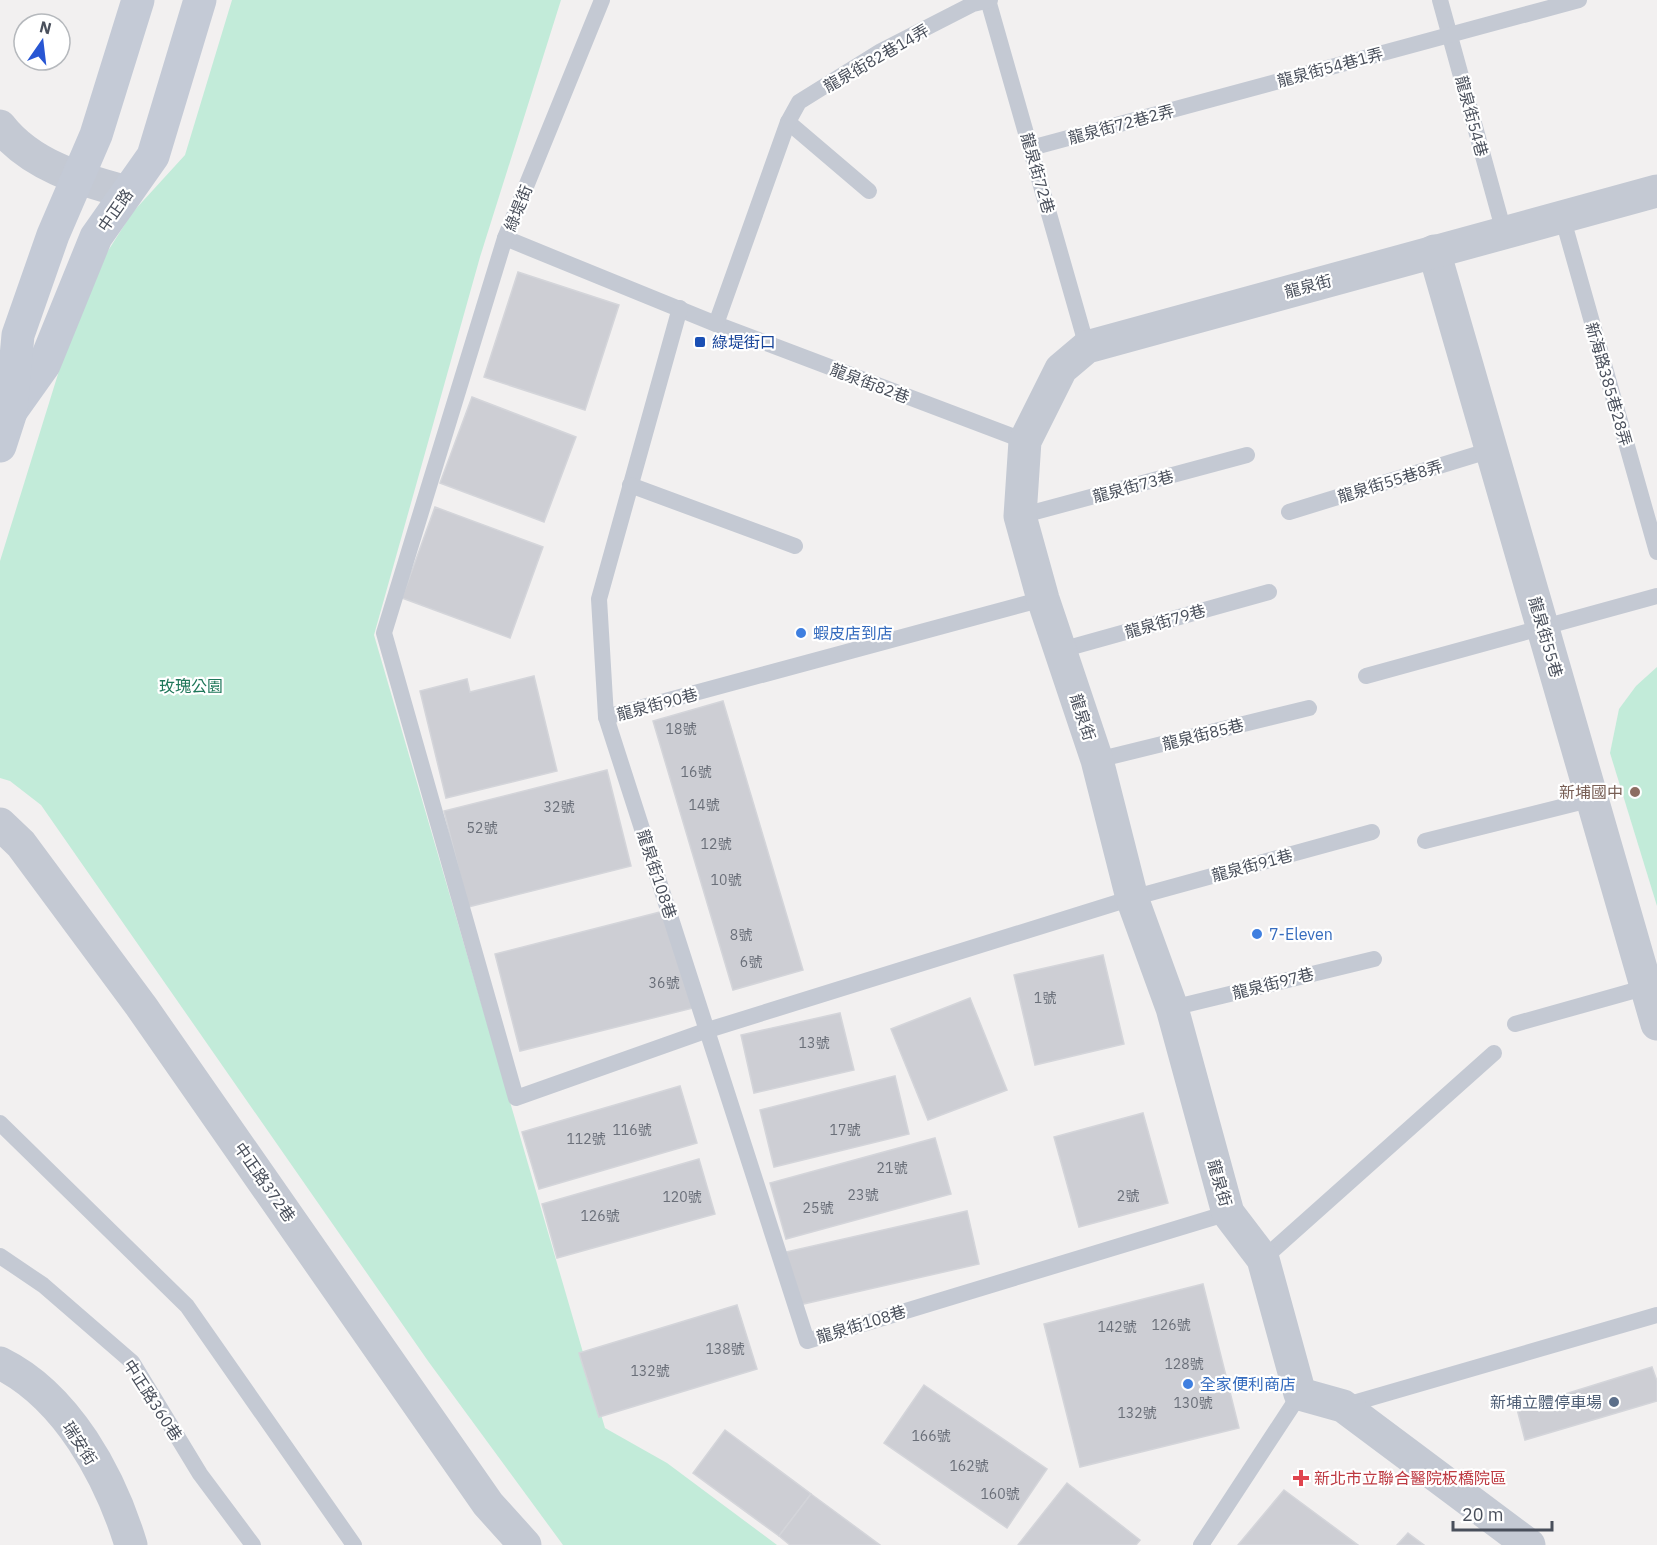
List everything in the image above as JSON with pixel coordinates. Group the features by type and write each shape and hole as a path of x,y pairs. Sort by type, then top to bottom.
{"main road":[{"name":"中正路","path":"0,446 11,412 18,334 75,178 96,135 138,0"},
{"name":"中正路","path":"11,412 44,365 96,237 153,156 200,0"}],"street":[{"path":"0,126 13,143 75,178 127,192"},
{"name":"龍泉街","path":"1300,1394 1263,1259 1228,1213 1172,1008 1132,898 1097,760 1043,598 1020,516 1025,441 1061,369 1087,347 1657,191"},
{"name":"龍泉街55巷","path":"1434,251 1657,1024"},
{"name":"中正路372巷","path":"0,824 21,844 141,1006 488,1504 525,1545"},
{"name":"瑞安街","path":"0,1363 52,1401 87,1449 123,1519 131,1545"},
{"path":"1300,1394 1343,1406 1529,1545"}],"lane":[{"name":"綠堤街","path":"602,0 505,238 716,324"},
{"name":"龍泉街54巷","path":"1440,0 1504,232"},
{"name":"龍泉街54巷1弄","path":"1211,99 1579,0"},
{"name":"龍泉街82巷14弄","path":"716,324 788,122 799,102 881,51 981,1"},
{"name":"龍泉街72巷","path":"981,1 1031,148 1087,347"},
{"name":"龍泉街72巷2弄","path":"1031,148 1211,99"},
{"path":"788,122 869,190"},
{"name":"新海路385巷28弄","path":"1562,216 1657,552"},
{"path":"505,238 384,633 516,1098 708,1030 1132,898"},
{"name":"龍泉街90巷","path":"680,308 599,598 606,717 1043,598"},
{"name":"龍泉街82巷","path":"716,324 1025,441"},
{"name":"龍泉街55巷8弄","path":"1289,512 1491,450"},
{"name":"龍泉街73巷","path":"1020,516 1247,455"},
{"path":"630,485 795,546"},
{"name":"龍泉街79巷","path":"1061,650 1269,592"},
{"path":"1366,676 1657,596"},
{"name":"龍泉街85巷","path":"1097,760 1309,708"},
{"name":"龍泉街108巷","path":"606,717 807,1341 1228,1213"},
{"path":"1425,841 1593,799"},
{"name":"龍泉街91巷","path":"1132,898 1372,832"},
{"name":"龍泉街97巷","path":"1172,1008 1374,958"},
{"path":"1515,1024 1647,987"},
{"path":"1263,1259 1494,1053"},
{"path":"0,1124 187,1306 354,1545"},
{"name":"中正路360巷","path":"0,1256 43,1285 132,1362 200,1474 253,1545"},
{"path":"1343,1406 1657,1315"},
{"path":"1201,1545 1300,1394"}],"green space":[{"name":"玫瑰公園","path":"232,0 561,0 480,257 374,635 605,1428 667,1463 777,1545 563,1545 428,1361 41,805 10,781 0,778 0,561 85,287 132,213 185,155"},
{"path":"1657,667 1657,906 1610,753 1619,709 1636,686"}],"building":[{"path":"518,272 619,305 585,410 484,377"},
{"path":"472,397 576,437 544,522 440,483"},
{"path":"435,507 543,547 510,638 402,598"},
{"path":"534,676 557,771 446,798 420,691 467,679 470,692"},
{"path":"723,701 803,970 733,990 653,721"},
{"path":"607,770 631,866 468,907 444,811"},
{"path":"668,910 693,1008 520,1051 495,954"},
{"path":"1103,955 1124,1044 1035,1065 1014,975"},
{"path":"970,998 1007,1090 928,1120 891,1029"},
{"path":"840,1013 854,1070 754,1093 741,1035"},
{"path":"895,1076 909,1134 774,1167 760,1110"},
{"path":"680,1086 697,1143 539,1189 522,1132"},
{"path":"1143,1113 1168,1203 1079,1227 1054,1137"},
{"path":"935,1138 951,1194 786,1239 770,1183"},
{"path":"699,1159 715,1214 557,1258 542,1204"},
{"path":"967,1211 979,1264 799,1305 786,1252"},
{"path":"1203,1284 1239,1428 1080,1467 1044,1324"},
{"path":"737,1305 757,1369 599,1417 579,1353"},
{"path":"1652,1367 1657,1381 1657,1401 1525,1440 1517,1409"},
{"path":"924,1385 1047,1469 1007,1528 884,1443"},
{"path":"725,1430 811,1494 779,1536 693,1473"},
{"path":"1067,1483 1140,1540 1136,1545 1018,1545"},
{"path":"1284,1490 1358,1545 1238,1545"},
{"path":"811,1494 880,1545 790,1545 779,1536"},
{"path":"1408,1533 1424,1545 1397,1545"}],"place":[{"name":"綠堤街口","path":"700,342"},
{"name":"蝦皮店到店","path":"801,633"},
{"name":"新埔國中","path":"1635,792"},
{"name":"7-Eleven","path":"1257,934"},
{"name":"全家便利商店","path":"1188,1384"},
{"name":"新埔立體停車場","path":"1614,1402"},
{"name":"新北市立聯合醫院板橋院區","path":"1301,1478"}]}
